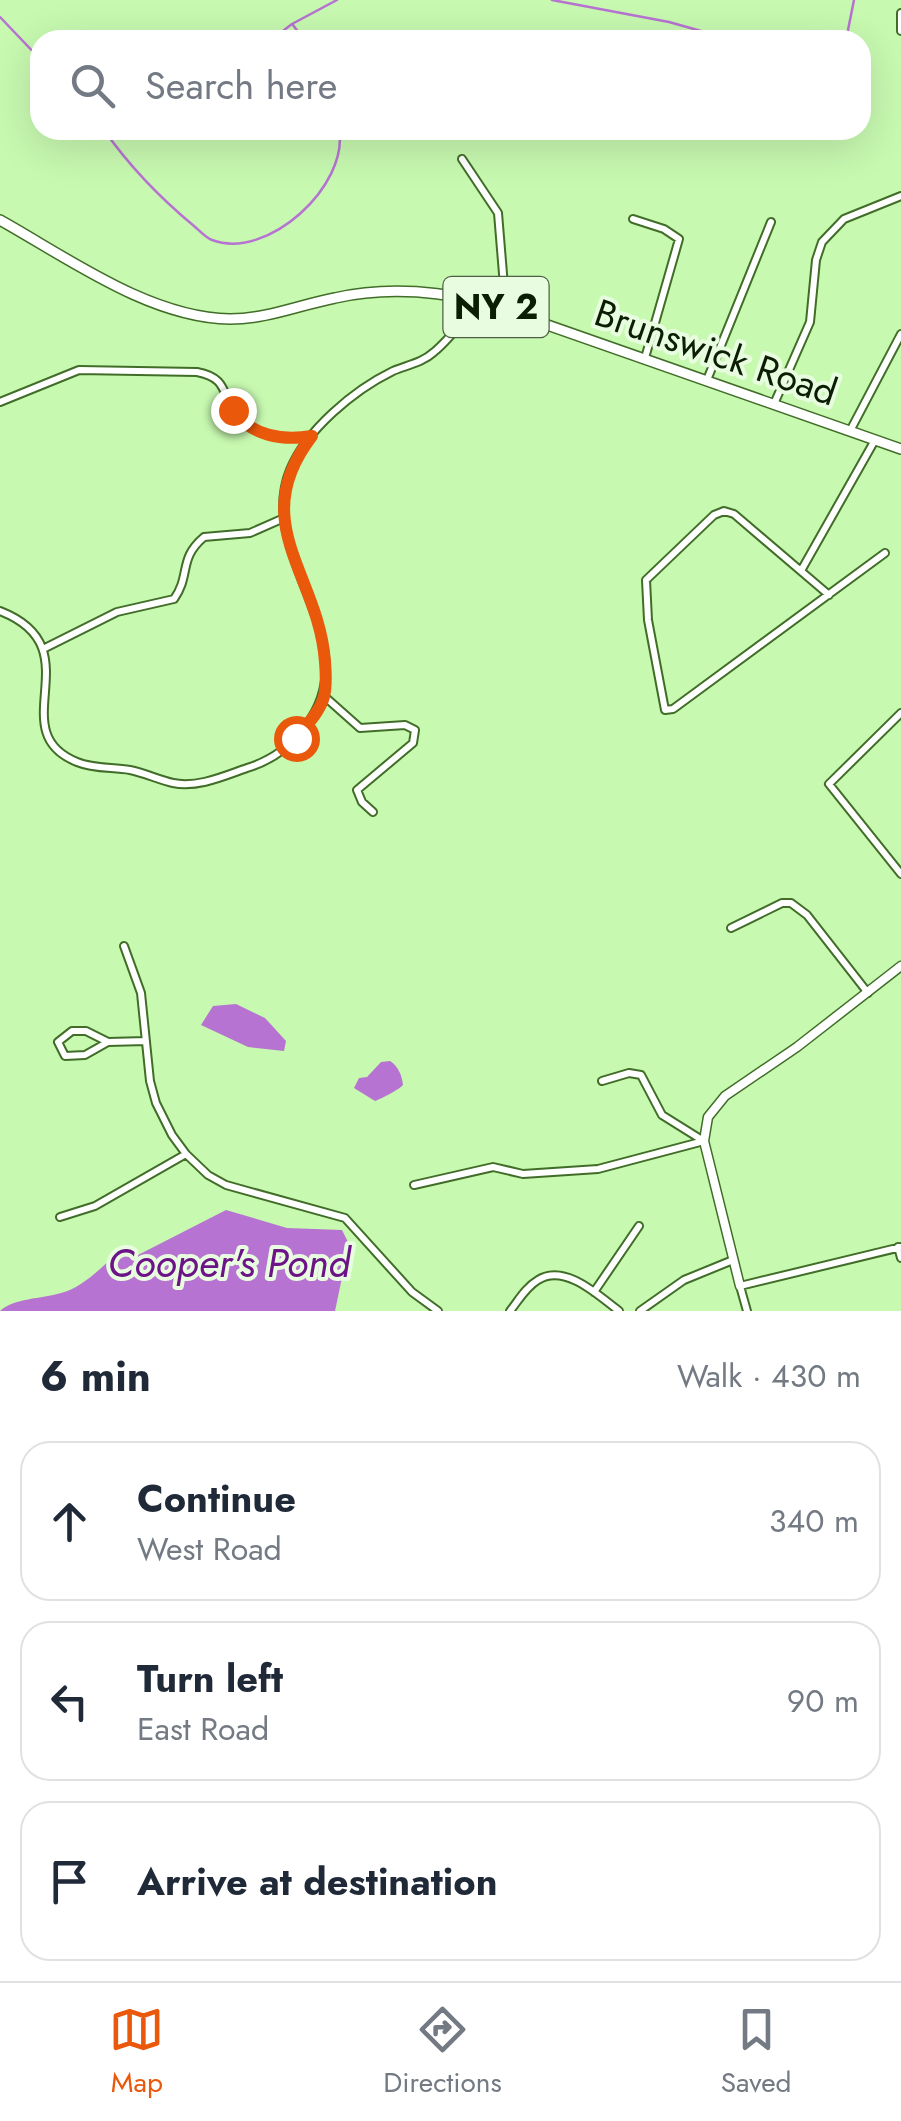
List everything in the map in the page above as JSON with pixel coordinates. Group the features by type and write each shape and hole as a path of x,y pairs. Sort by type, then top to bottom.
{"main road":[{"name":"Brunswick Road","path":"0,220 163,307 203,317 252,318 344,296 390,290 479,301 901,449"}],"street":[{"path":"901,13 901,31"},
{"path":"462,159 498,213 504,286 520,316"},
{"path":"774,404 810,322 816,260 822,242 844,219 901,196"},
{"path":"632,220 664,229 679,239 644,358"},
{"path":"707,380 771,222"},
{"path":"0,611 24,624 43,649 46,676 39,714 45,734 54,746 77,762 173,782 198,783 272,759 296,738 324,696 322,638 288,541 284,518 288,473 312,436 370,385 435,352 479,301"},
{"path":"850,430 901,334"},
{"path":"0,402 79,370 197,372 221,383 236,415 253,430 287,438 312,436"},
{"path":"802,570 875,440"},
{"path":"829,595 734,514 724,511 714,515 652,570 646,580 644,592 665,710 673,709 829,595 885,553"},
{"path":"43,649 117,612 174,598 183,581 188,554 204,536 250,532 284,518"},
{"path":"324,696 360,728 405,725 415,730 413,742 358,790 357,794 373,812"},
{"path":"901,713 830,784 898,863 901,874"},
{"path":"731,928 791,902 808,915 868,993"},
{"path":"124,946 141,993 156,1103 186,1154 208,1175 226,1185 345,1218 420,1300 438,1311"},
{"path":"746,1311 704,1141 708,1117 726,1096 798,1048 901,966"},
{"path":"108,1042 76,1030 62,1036 58,1045 63,1054 72,1057 85,1055 108,1042 146,1042"},
{"path":"602,1080 641,1075 662,1116 704,1141"},
{"path":"414,1185 493,1167 522,1174 598,1169 704,1141"},
{"path":"60,1217 95,1206 186,1154"},
{"path":"594,1292 639,1226"},
{"path":"740,1286 900,1247 901,1258"},
{"path":"640,1311 684,1280 733,1260"},
{"path":"510,1311 538,1279 550,1276 565,1276 619,1311"},
{"path":"412,1311 420,1300"}],"water":[{"path":"236,1004 265,1018 286,1041 284,1051 248,1047 201,1025 213,1006"},
{"path":"390,1061 401,1074 401,1087 375,1101 354,1088 359,1078 367,1077 381,1062"},
{"name":"Cooper's Pond","path":"226,1210 287,1228 342,1230 352,1250 335,1311 0,1311 20,1301 68,1291 114,1256 138,1255"}],"waterway":[{"path":"284,30 337,0"},
{"path":"552,0 697,30"},
{"path":"848,30 854,0"},
{"path":"0,17 30,48"},
{"path":"293,25 297,30"},
{"path":"112,140 181,215 210,239 234,244 257,239 300,214 331,173 339,140"}],"route":[{"path":"233,410 253,430 287,438 312,436 288,473 284,518 288,541 322,638 326,683 322,703 296,738"}]}
